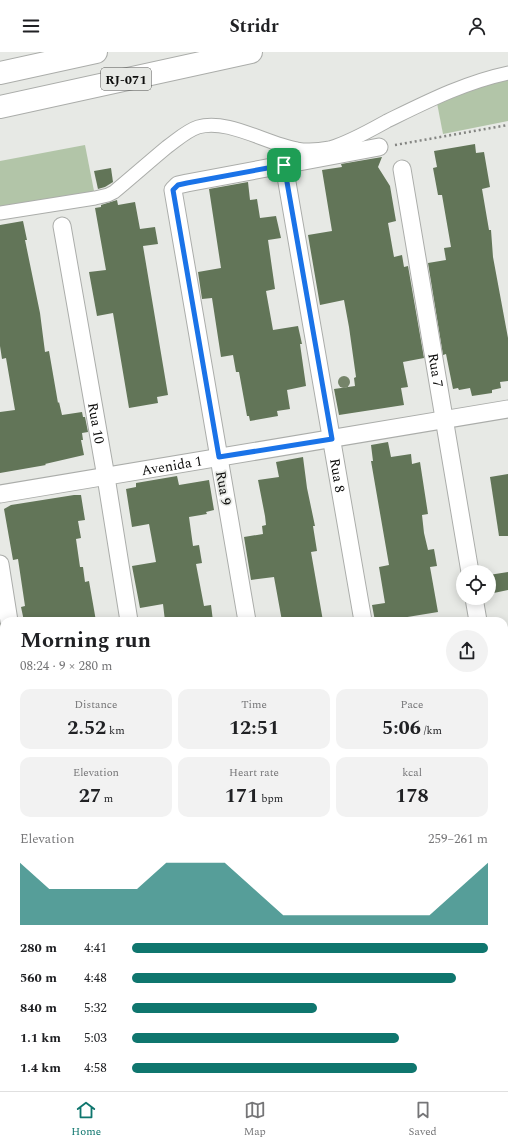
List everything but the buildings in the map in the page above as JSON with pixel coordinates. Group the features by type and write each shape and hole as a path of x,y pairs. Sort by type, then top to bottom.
{"highway":[{"name":"RJ-071","path":"0,73 96,52"},
{"name":"RJ-071","path":"0,107 251,52"}],"street":[{"path":"0,213 108,195 114,192 183,135 199,127 215,126 234,128 270,142 297,149 313,150 328,148 348,142 434,98 480,80 508,73"},
{"path":"284,165 379,148"},
{"name":"Rua 9","path":"245,617 173,190 178,185 284,165"},
{"name":"Rua 8","path":"284,165 362,617"},
{"name":"Rua 7","path":"402,169 469,565"},
{"name":"Rua 10","path":"62,226 106,477 128,617"},
{"name":"Avenida 1","path":"0,494 508,409"},
{"path":"0,564 8,617"},
{"path":"475,605 477,617"}],"path":[{"path":"379,148 508,126"}],"green space":[{"path":"508,78 508,121 443,134 437,103 461,93"},
{"path":"85,145 94,191 0,208 0,161"}],"route":[{"path":"284,165 332,439 219,457 173,190 178,185 284,165"}]}
